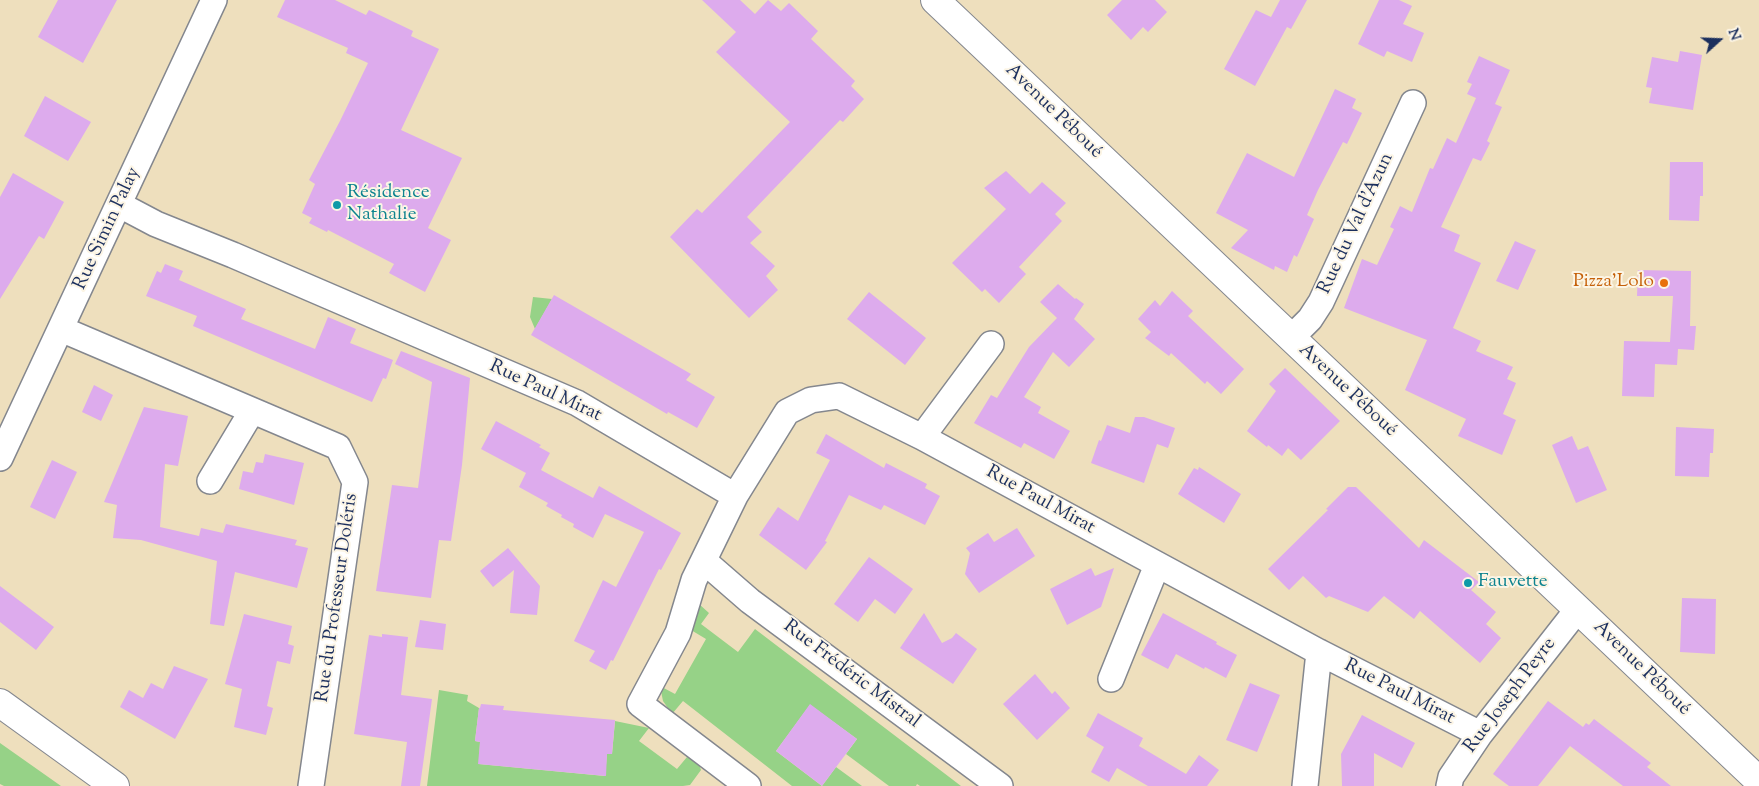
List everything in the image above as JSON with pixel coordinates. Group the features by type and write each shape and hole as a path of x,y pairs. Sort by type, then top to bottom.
{"street":[{"name":"Rue Simin Palay","path":"0,458 120,205 214,0"},
{"name":"Avenue Péboué","path":"935,0 1759,781"},
{"name":"Rue du Val d'Azun","path":"1291,338 1310,319 1321,302 1413,103"},
{"name":"Rue Paul Mirat","path":"120,205 156,224 577,403 735,496 787,412 811,400 839,396 922,437 1319,652 1480,734"},
{"name":"Rue du Professeur Doléris","path":"62,328 338,447 355,482 312,786"},
{"path":"922,437 991,344"},
{"path":"210,481 252,411"},
{"path":"735,496 694,580 678,633 640,704 748,786"},
{"name":"Rue Frédéric Mistral","path":"704,561 750,601 1000,786"},
{"path":"1111,679 1158,565"},
{"name":"Rue Joseph Peyre","path":"1449,786 1451,777 1480,734 1578,609"},
{"name":"Rue Paul Mirat","path":"1305,786 1319,652"},
{"path":"0,703 114,786"}],"green space":[{"path":"533,297 552,299 535,329 530,317"},
{"path":"699,604 709,613 701,624 738,652 755,629 961,786 920,786 917,784 916,786 889,786 846,754 857,739 810,705 776,751 822,786 792,786 683,701 672,714 663,701 660,686 675,694 706,639 691,630"},
{"path":"439,690 468,695 467,701 479,708 475,741 480,742 479,764 605,776 607,754 612,754 615,721 649,728 639,741 677,769 687,757 699,764 701,770 690,785 683,786 427,786"},
{"path":"0,743 61,786 4,786 0,784"},
{"path":"836,767 862,786 822,786"}],"building":[{"path":"58,0 117,0 83,63 38,37"},
{"path":"285,0 335,0 366,15 369,10 413,31 411,36 439,49 401,130 462,158 428,228 451,240 425,292 389,273 394,264 328,230 327,232 309,223 312,218 302,213 315,184 309,180 368,63 346,53 348,48 277,17"},
{"path":"702,0 740,0 755,14 768,0 781,11 789,3 818,31 811,39 855,81 851,86 864,99 843,122 840,120 747,217 762,232 750,243 775,266 766,276 778,290 749,318 670,237 697,209 702,213 790,122 716,52 736,32"},
{"path":"1122,0 1155,0 1167,12 1148,32 1143,27 1131,40 1107,15"},
{"path":"1280,0 1307,0 1291,29 1287,27 1255,86 1224,69 1256,10 1271,17"},
{"path":"1379,0 1399,0 1412,6 1403,24 1424,33 1412,62 1387,51 1384,57 1358,44"},
{"path":"1680,51 1702,55 1693,110 1649,103 1652,88 1646,87 1652,57 1678,62"},
{"path":"1479,56 1510,70 1495,104 1502,107 1487,141 1490,143 1481,161 1473,158 1441,227 1460,235 1454,251 1481,263 1453,328 1481,341 1476,351 1513,367 1507,379 1516,383 1503,414 1516,420 1502,455 1458,436 1466,419 1405,390 1427,340 1344,308 1362,259 1377,265 1394,229 1390,227 1400,206 1412,212 1430,168 1433,169 1447,138 1456,143 1476,98 1467,94 1472,84 1467,82"},
{"path":"1335,89 1356,99 1352,108 1362,113 1347,144 1343,142 1318,190 1307,215 1314,219 1297,257 1294,255 1287,272 1275,266 1274,270 1231,248 1248,230 1216,213 1247,153 1294,177"},
{"path":"45,96 91,122 68,161 24,136"},
{"path":"1670,162 1703,162 1703,196 1700,196 1699,221 1669,220"},
{"path":"1006,171 1030,194 1042,182 1066,203 1055,214 1062,221 1019,267 1026,274 999,303 985,289 982,292 952,263 1006,209 984,188"},
{"path":"13,173 64,202 44,239 39,236 0,299 0,197"},
{"path":"1515,241 1536,250 1518,290 1496,281"},
{"path":"165,264 183,271 179,280 246,309 241,319 315,349 328,317 356,329 350,343 393,360 386,379 383,378 372,402 193,326 197,316 146,296 157,271 161,273"},
{"path":"1638,270 1691,271 1690,326 1696,326 1694,350 1678,349 1677,365 1655,364 1654,397 1622,396 1624,341 1670,342 1673,296 1637,296"},
{"path":"1058,284 1075,299 1084,304 1074,319 1095,339 1069,367 1053,352 1024,397 1041,407 1038,413 1070,431 1054,459 1024,443 1021,448 974,423 991,395 997,398 1029,347 1057,318 1040,302"},
{"path":"1172,291 1193,311 1188,316 1244,369 1221,394 1207,381 1205,384 1171,353 1169,356 1145,338 1151,332 1138,319 1155,300 1160,306"},
{"path":"869,292 926,338 905,365 847,319"},
{"path":"554,295 691,374 686,380 715,397 697,428 668,412 667,414 531,335"},
{"path":"401,351 470,378 462,465 451,541 439,540 431,598 376,591 392,485 418,488 432,382 395,364"},
{"path":"1285,368 1340,421 1301,460 1288,448 1282,456 1247,431 1276,391 1269,384"},
{"path":"94,385 113,395 101,421 82,412"},
{"path":"144,407 188,416 178,466 165,464 160,527 199,536 201,528 223,533 226,524 297,540 295,545 308,548 297,588 235,572 224,626 210,624 217,561 141,540 113,538 117,505 104,502"},
{"path":"1135,417 1144,417 1175,428 1168,448 1157,444 1144,483 1091,463 1099,440 1101,441 1107,425 1130,433"},
{"path":"496,421 541,445 539,447 550,453 541,470 593,498 599,486 681,533 661,570 659,569 613,661 611,660 606,670 589,661 595,651 574,641 603,580 616,587 644,532 605,514 593,538 573,527 574,524 546,506 548,503 519,487 526,473 481,449"},
{"path":"1676,427 1714,429 1709,477 1675,476"},
{"path":"826,434 884,468 886,463 927,484 925,488 940,496 925,525 884,505 881,510 849,495 825,541 827,542 806,570 759,535 778,507 798,521 830,460 816,453"},
{"path":"1572,436 1578,450 1588,446 1607,490 1576,503 1552,445"},
{"path":"265,454 304,463 294,505 239,489 243,471 253,473 256,462 263,463"},
{"path":"52,460 77,472 55,519 30,507"},
{"path":"1199,467 1241,494 1224,523 1178,494 1194,468 1198,470"},
{"path":"1348,487 1356,487 1419,548 1424,540 1479,582 1471,590 1496,612 1486,624 1501,638 1480,663 1420,611 1414,619 1384,596 1368,612 1329,596 1326,598 1303,576 1289,590 1268,569 1328,510 1326,509"},
{"path":"1017,528 1035,556 979,593 965,574 970,553 966,548 988,533 994,542"},
{"path":"508,548 540,586 537,615 510,613 514,570 493,587 480,571"},
{"path":"869,557 913,589 895,614 875,599 858,622 834,604"},
{"path":"1091,568 1095,576 1114,568 1101,607 1067,625 1050,589"},
{"path":"0,586 54,627 36,650 0,622"},
{"path":"1682,598 1716,599 1715,654 1680,652"},
{"path":"924,613 942,643 952,638 956,633 977,649 953,684 900,648"},
{"path":"1163,613 1237,655 1226,678 1176,654 1168,669 1141,655"},
{"path":"244,614 292,626 288,644 294,646 290,664 277,661 267,706 273,708 266,735 234,727 242,689 225,684"},
{"path":"420,620 446,624 443,650 415,647"},
{"path":"382,634 408,637 401,695 432,699 420,786 401,786 407,742 354,734 369,635 382,637"},
{"path":"174,666 208,679 175,739 120,707 129,690 143,698 151,683 163,689"},
{"path":"1035,674 1052,694 1055,691 1070,708 1037,740 1003,704"},
{"path":"1250,683 1280,695 1257,752 1226,740"},
{"path":"1548,701 1583,727 1586,723 1589,725 1594,719 1651,763 1647,767 1671,786 1623,786 1570,746 1538,786 1509,786 1493,774"},
{"path":"481,704 504,706 503,710 615,720 612,754 607,754 606,776 478,764 480,742 475,741"},
{"path":"810,704 857,739 822,786 776,751"},
{"path":"1098,713 1143,738 1139,746 1186,774 1199,755 1219,770 1207,786 1148,786 1117,768 1109,782 1091,772 1104,747 1086,736"},
{"path":"1362,715 1415,743 1402,768 1374,753 1374,786 1342,786 1341,754"}],"place":[{"name":"Résidence Nathalie","path":"337,205"},
{"name":"Pizza'Lolo","path":"1664,283"},
{"name":"Fauvette","path":"1468,583"}]}
